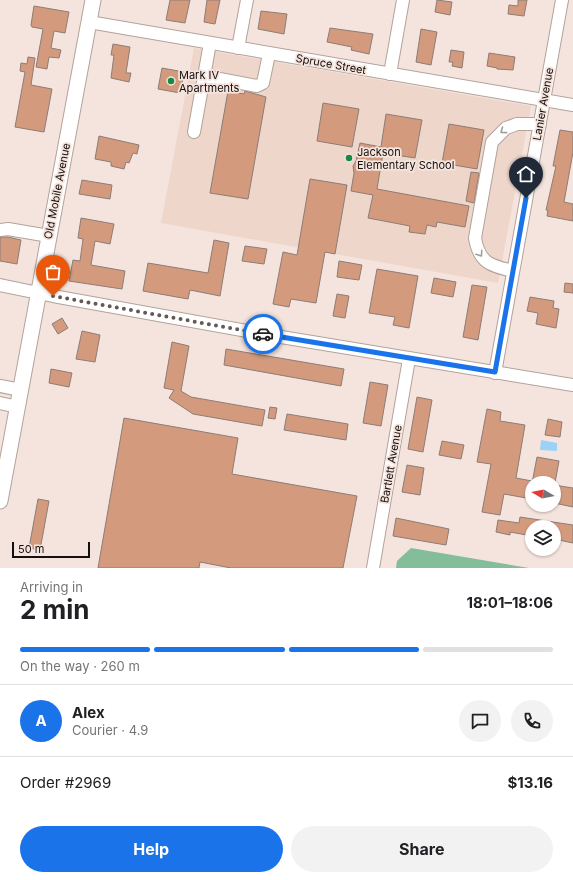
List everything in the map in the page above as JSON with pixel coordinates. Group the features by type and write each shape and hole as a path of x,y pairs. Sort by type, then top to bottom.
{"main road":[{"name":"Old Mobile Avenue","path":"0,501 93,0"}],"street":[{"path":"238,48 247,0"},
{"path":"390,74 403,0"},
{"name":"Lanier Avenue","path":"495,372 562,0"},
{"name":"Spruce Street","path":"89,22 269,54 573,104"},
{"path":"194,132 210,44"},
{"path":"204,76 257,86 263,83 269,54"},
{"path":"513,271 487,263 477,251 475,238 492,142 506,128 517,124 540,124"},
{"path":"0,230 8,229 49,236"},
{"path":"0,285 409,359 573,386"},
{"name":"Bartlett Avenue","path":"373,568 409,359"},
{"path":"0,386 21,390"},
{"path":"0,404 18,407"}],"shaded area":[{"path":"194,48 531,106 498,283 161,223"}],"green space":[{"path":"411,548 529,568 396,568 397,561"}],"water":[{"path":"541,440 557,443 557,451 540,450"}],"building":[{"path":"170,0 190,0 185,23 166,20"},
{"path":"207,0 220,0 215,24 204,22"},
{"path":"437,0 452,2 450,15 435,12"},
{"path":"518,0 527,0 524,16 508,14 509,5 518,6"},
{"path":"34,6 69,12 65,33 54,31 51,48 61,50 59,58 49,57 47,69 36,67 43,29 32,27 31,25"},
{"path":"261,11 287,14 284,34 258,29"},
{"path":"330,28 373,34 369,54 351,50 352,47 327,42"},
{"path":"421,29 437,32 431,65 416,62"},
{"path":"113,44 130,47 126,73 131,73 129,82 111,78 114,55 111,55"},
{"path":"451,50 464,52 462,68 452,66 453,62 449,62"},
{"path":"489,53 515,57 513,70 497,69 487,66"},
{"path":"28,57 35,58 31,85 52,89 44,132 15,127 25,72 20,71 21,63 27,64"},
{"name":"Mark IV Apartments","path":"162,68 184,72 180,93 158,89"},
{"path":"228,91 244,94 245,91 266,97 248,199 210,193"},
{"path":"323,103 359,109 352,147 317,141"},
{"path":"386,114 422,120 415,158 383,153 377,189 469,206 465,227 437,222 436,227 427,225 425,234 409,232 410,226 368,218 373,195 351,191 354,173 353,166 356,161 360,143 381,147"},
{"path":"449,124 484,130 477,169 442,163"},
{"path":"560,130 573,132 573,152 564,202 573,204 573,221 547,216 548,210 546,210 556,166 553,166"},
{"path":"99,136 139,145 137,154 133,153 129,163 126,162 124,169 111,166 111,162 95,159"},
{"path":"471,172 479,173 474,203 466,201"},
{"path":"310,179 347,185 335,254 325,252 316,303 291,299 289,307 273,304 283,252 297,255"},
{"path":"82,180 112,185 110,199 79,194"},
{"path":"81,218 114,224 110,244 95,241 91,265 125,271 122,289 69,281 73,260 80,261 83,239 78,238"},
{"path":"0,237 21,240 17,264 0,261"},
{"path":"214,240 229,243 220,296 190,290 188,299 143,291 148,263 208,273"},
{"path":"245,246 267,249 264,264 242,261"},
{"path":"339,261 362,265 359,280 337,277"},
{"path":"377,269 418,276 409,328 393,325 395,317 369,313"},
{"path":"434,278 456,282 453,297 431,293"},
{"path":"565,283 573,284 573,293 564,292"},
{"path":"472,285 487,287 478,340 463,337"},
{"path":"337,294 349,296 345,318 333,316"},
{"path":"530,297 554,301 553,308 559,309 556,328 536,324 538,313 527,311"},
{"path":"62,318 68,328 58,334 52,324"},
{"path":"82,331 100,335 95,362 76,359"},
{"path":"172,342 189,346 181,391 191,397 265,410 262,426 193,414 169,398 174,390 164,388"},
{"path":"226,349 344,369 341,386 224,365"},
{"path":"51,369 72,373 69,387 49,383"},
{"path":"370,382 388,385 381,426 363,423"},
{"path":"417,397 432,400 423,452 408,449"},
{"path":"270,407 277,408 275,419 268,418"},
{"path":"487,409 501,412 500,421 525,425 516,478 525,480 525,498 504,494 500,515 482,512 491,464 477,462"},
{"path":"287,414 348,424 346,440 284,430"},
{"path":"124,418 238,438 232,474 357,496 343,568 231,568 200,562 199,568 98,568"},
{"path":"548,419 562,422 560,437 545,435"},
{"path":"442,441 464,445 461,459 439,455"},
{"path":"537,457 559,461 556,476 533,476"},
{"path":"407,465 424,468 420,495 402,492"},
{"path":"561,486 573,488 573,507 561,504"},
{"path":"38,499 49,501 40,550 29,548"},
{"path":"520,517 540,520 525,520 525,535 510,532 510,535 496,532 498,520 519,523"},
{"path":"396,518 449,529 446,545 393,536"},
{"path":"561,523 573,525 573,543 561,540"}],"way so far":[{"path":"53,296 263,334"}],"place":[{"name":"Mark IV Apartments","path":"171,81"},
{"name":"Jackson Elementary School","path":"349,158"}],"route":[{"path":"263,334 495,372 526,198"}]}
